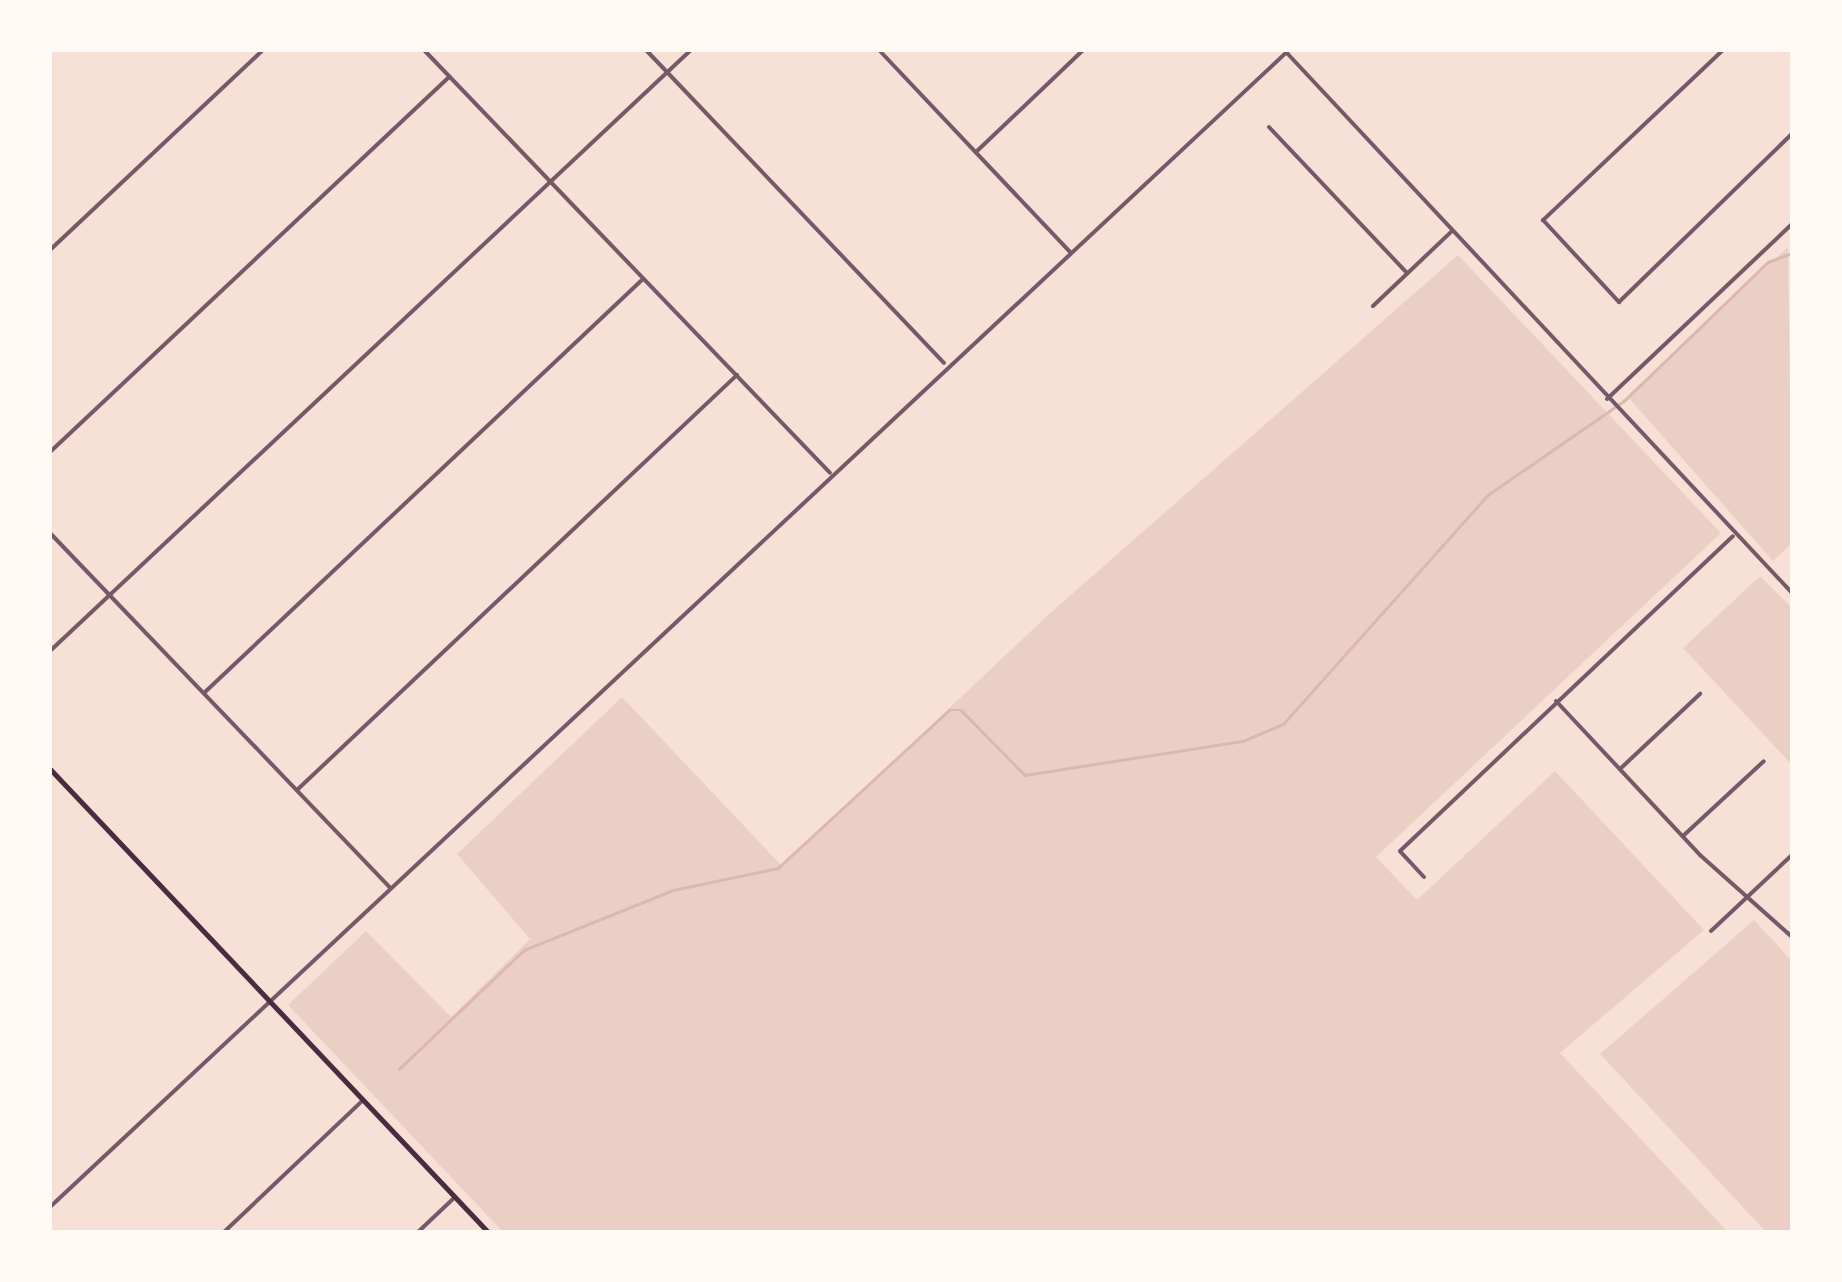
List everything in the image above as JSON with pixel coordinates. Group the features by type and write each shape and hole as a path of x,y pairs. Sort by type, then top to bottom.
{"main road":[{"path":"50,769 488,1232"}],"street":[{"path":"50,250 264,50"},
{"path":"424,50 830,473"},
{"path":"646,50 944,363"},
{"path":"50,651 690,50"},
{"path":"889,50 881,52 1071,254"},
{"path":"976,152 1083,50"},
{"path":"1722,50 1543,220 1619,302 1790,139"},
{"path":"50,1207 944,363 1071,254 1288,51 1451,232 1734,536 1792,593"},
{"path":"50,452 450,77"},
{"path":"1268,127 1406,273"},
{"path":"1608,399 1792,224"},
{"path":"1372,306 1451,232"},
{"path":"204,692 643,279"},
{"path":"297,790 737,375"},
{"path":"50,532 390,888"},
{"path":"1424,877 1400,851 1734,536"},
{"path":"1620,768 1700,694"},
{"path":"1556,701 1683,836 1752,893 1792,937"},
{"path":"1683,836 1764,761"},
{"path":"1712,930 1792,855"},
{"path":"224,1232 363,1100"},
{"path":"418,1232 455,1197"}],"shaded area":[{"path":"1788,247 1792,543 1773,561 1627,396"},
{"path":"1458,255 1721,533 1376,857 1417,900 1555,771 1704,930 1560,1053 1728,1232 503,1232 288,1005 366,931 451,1017 530,939 457,854 622,697 782,866 1048,615"},
{"path":"1760,576 1792,608 1792,765 1683,648"},
{"path":"1754,920 1792,961 1792,1232 1766,1232 1600,1054"}],"waterway":[{"path":"399,1069 524,950 673,890 778,868 949,710 961,710 1025,775 1243,741 1283,724 1489,494 1624,401 1768,262 1792,253"}]}
